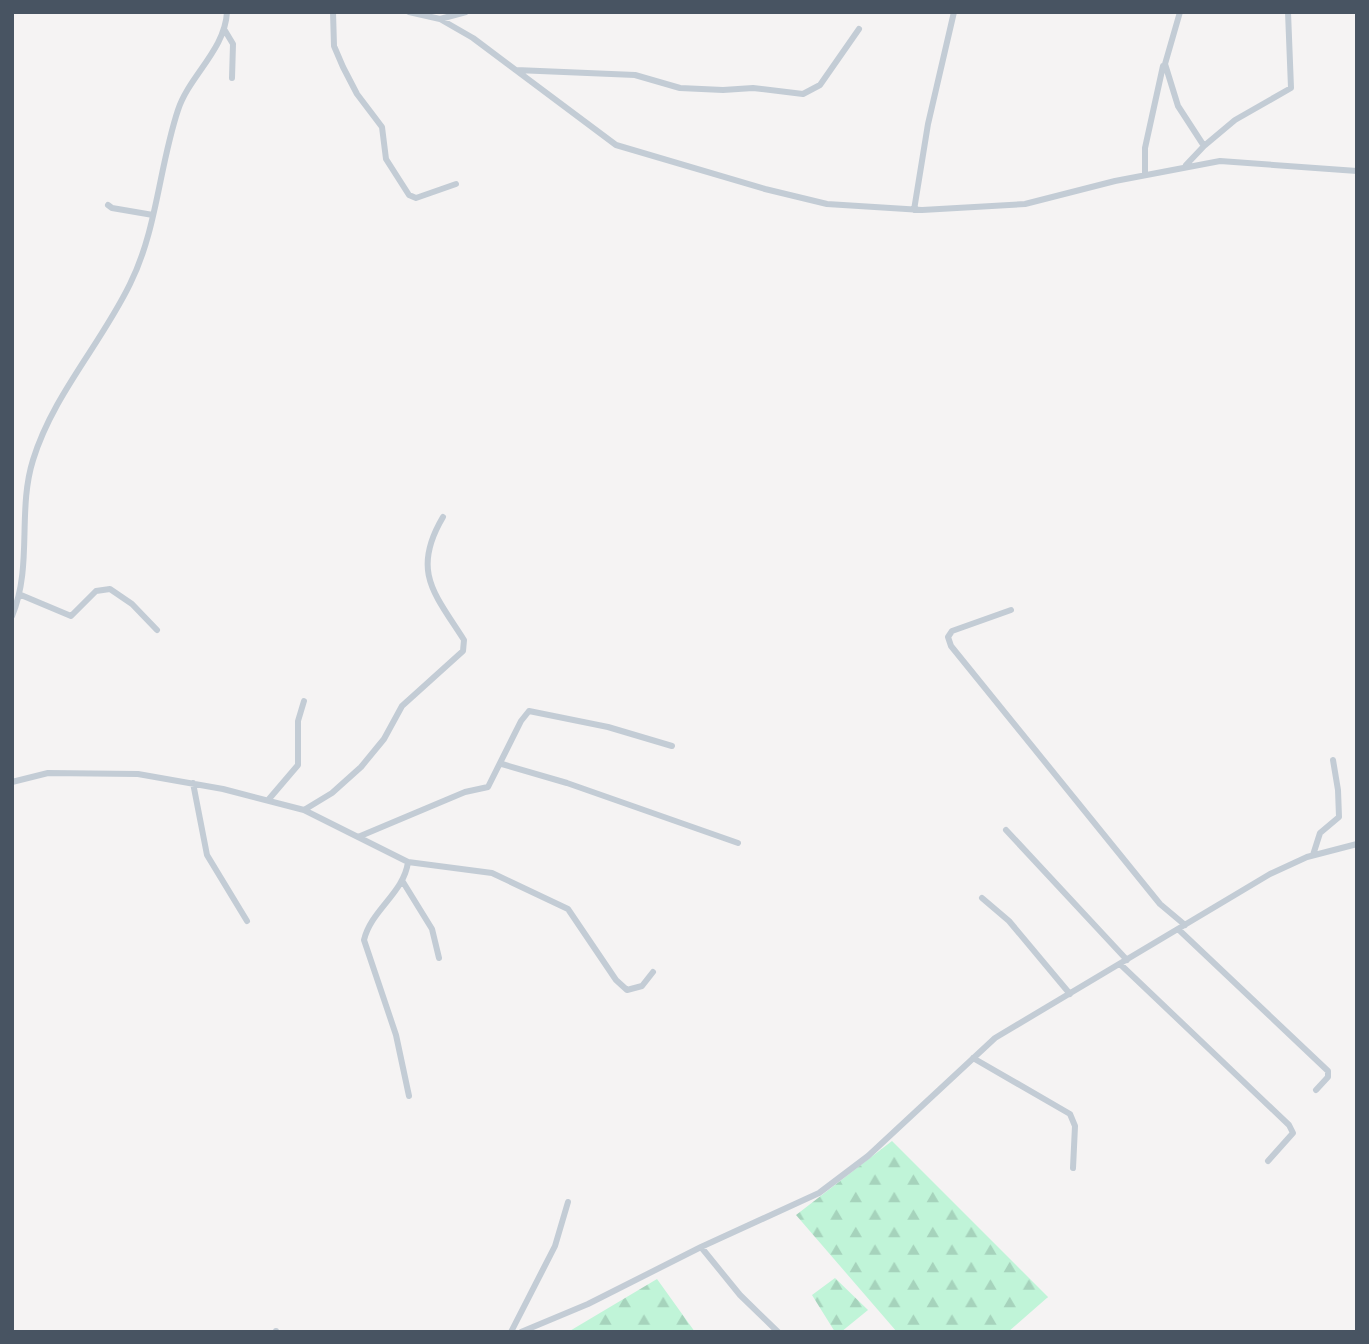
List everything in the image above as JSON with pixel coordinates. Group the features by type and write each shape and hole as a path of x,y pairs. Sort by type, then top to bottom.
{"street":[{"path":"12,616 21,595 29,479 37,449 65,394 129,286 153,215 177,111 225,29 227,12"},
{"path":"333,12 334,46 357,94 382,127 386,159 409,195 416,198 456,184"},
{"path":"409,12 440,19 473,38 602,136 631,150 827,204 914,210 1032,203 1186,165 1237,161 1357,171"},
{"path":"440,19 466,12"},
{"path":"914,210 928,124 954,12"},
{"path":"1145,174 1145,148 1165,59 1180,12"},
{"path":"1186,165 1235,120 1291,88 1288,12"},
{"path":"225,29 233,44 232,78"},
{"path":"514,70 635,75 680,88 753,88 803,94 820,85 859,29"},
{"path":"1165,59 1175,100 1204,146"},
{"path":"108,205 153,215"},
{"path":"304,810 332,793 361,767 384,739 402,706 463,650 464,640 433,593 428,578 430,544 443,517"},
{"path":"21,595 69,616 79,611 96,591 106,588 123,597 157,630"},
{"path":"1011,610 952,631 948,637 951,646 1160,904 1328,1072 1328,1077 1316,1090"},
{"path":"270,799 298,765 298,721 304,701"},
{"path":"358,837 458,794 486,788 502,764 521,721 529,711 608,727 672,746"},
{"path":"1313,855 1320,833 1339,817 1333,760"},
{"path":"502,764 568,783 738,843"},
{"path":"12,782 63,772 138,774 270,799 304,810 408,862 492,873 539,897 563,905 597,949 620,987 627,990 642,986 653,972"},
{"path":"193,783 207,855 247,921"},
{"path":"1006,830 1127,960"},
{"path":"521,1332 589,1304 701,1247 819,1193 868,1156 995,1038 1251,884 1313,855 1357,845"},
{"path":"408,862 403,881 370,925 364,940 396,1035 409,1096"},
{"path":"403,881 432,929 439,958"},
{"path":"982,898 1006,918 1070,994"},
{"path":"1120,964 1289,1125 1293,1133 1291,1139 1268,1161"},
{"path":"973,1058 1070,1114 1075,1126 1073,1168"},
{"path":"511,1332 555,1246 568,1202"},
{"path":"701,1247 740,1295 778,1332"}],"green space":[{"path":"892,1141 1048,1297 1008,1332 897,1332 796,1215"},
{"path":"835,1278 868,1310 841,1332 835,1332 812,1295"},
{"path":"657,1279 695,1332 568,1332"}]}
